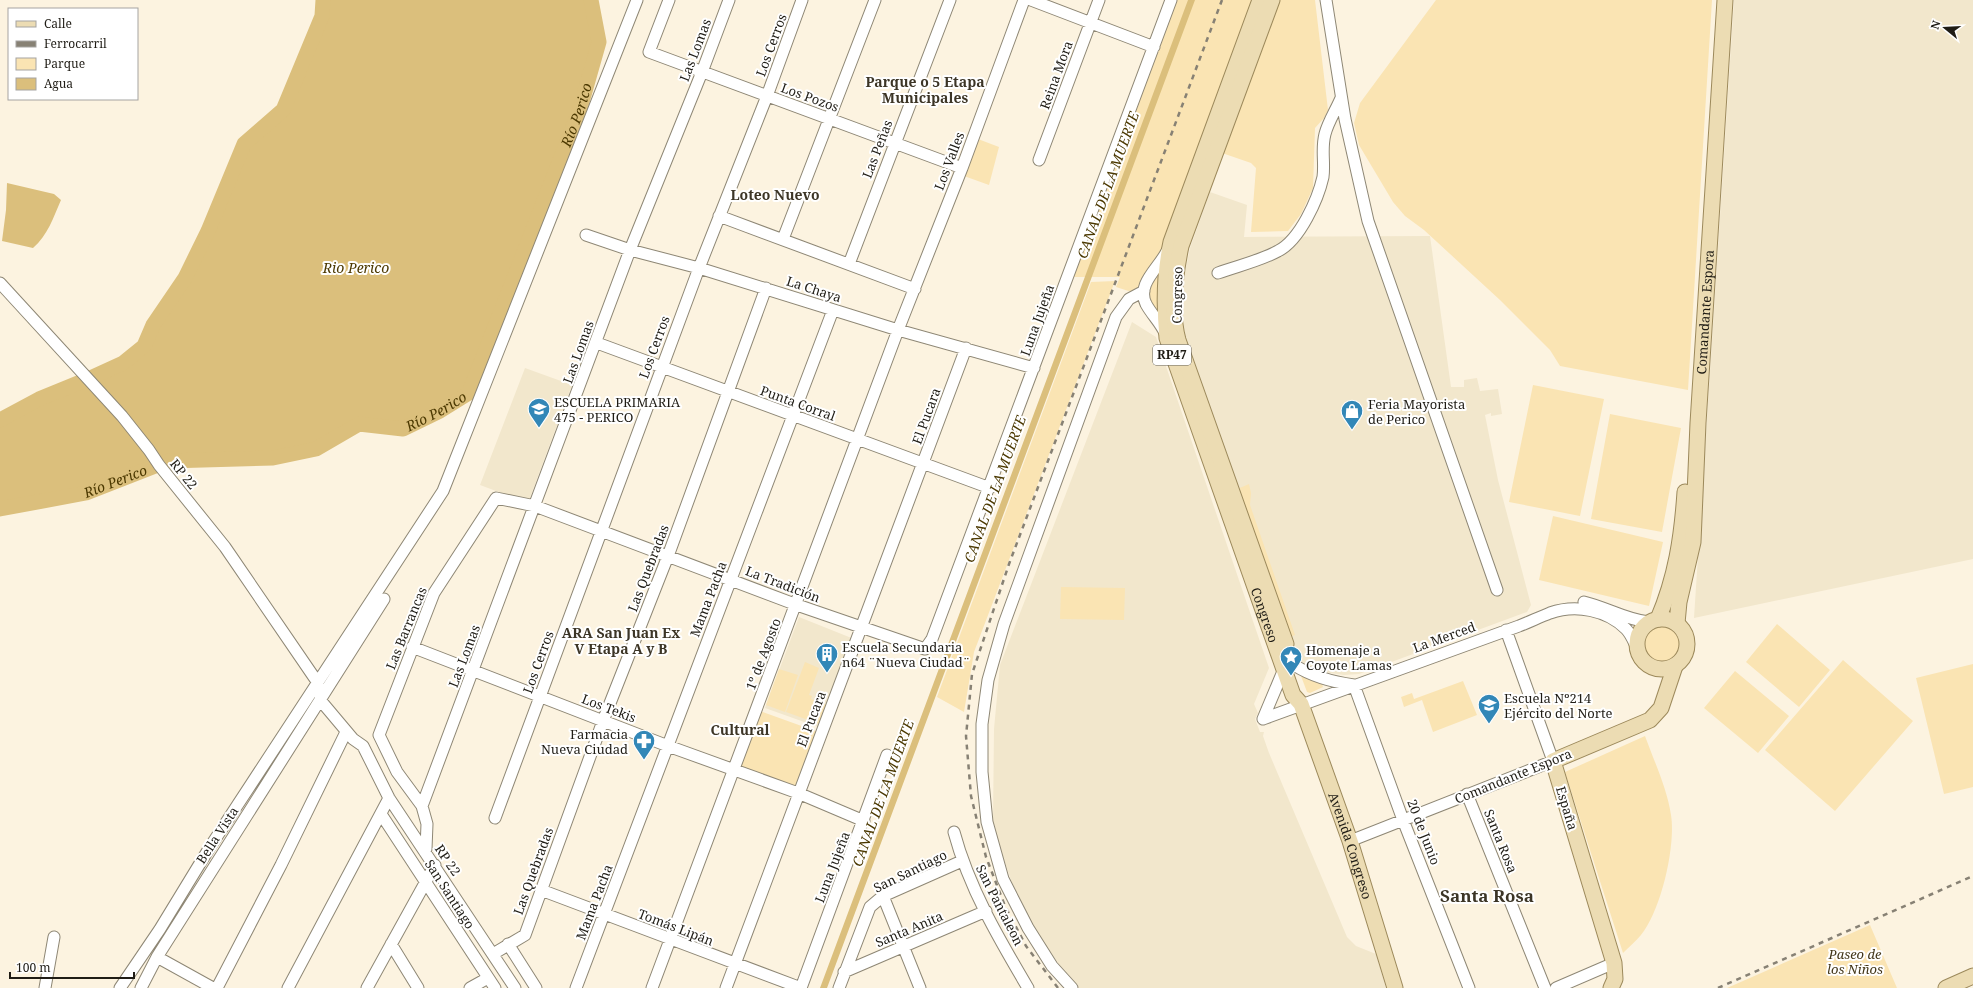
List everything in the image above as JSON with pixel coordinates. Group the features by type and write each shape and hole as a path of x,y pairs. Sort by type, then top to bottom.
{"main road":[{"name":"Congreso","path":"1260,0 1171,242 1166,266 1164,291 1167,338 1289,667 1303,692 1301,704"},
{"name":"Congreso","path":"1272,0 1181,246 1176,273 1175,316 1178,340 1289,667"},
{"name":"Comandante Espora","path":"1654,620 1667,598 1681,539 1716,0"},
{"name":"Comandante Espora","path":"1677,623 1679,602 1693,542 1698,423 1725,0"},
{"path":"1651,668 1668,670 1683,660 1687,650 1688,640 1684,631 1677,623 1668,619 1654,620 1642,629 1637,638 1639,656 1651,668 1658,680 1664,698"},
{"name":"Comandante Espora","path":"1553,761 1650,720 1661,708 1676,666"},
{"name":"Avenida Congreso","path":"1301,704 1350,841 1395,988"},
{"name":"España","path":"1553,761 1614,963 1615,979 1611,988"},
{"path":"1946,988 1973,976"}],"street":[{"path":"120,988 160,929 210,848 443,492 637,0"},
{"name":"Los Pozos","path":"669,0 649,52 962,168"},
{"name":"Las Lomas","path":"422,806 597,343 630,250 702,72 729,0"},
{"name":"Los Cerros","path":"495,818 699,268 802,0"},
{"path":"783,239 875,0"},
{"name":"Las Peñas","path":"849,264 894,143 950,0"},
{"name":"Los Valles","path":"898,330 962,168 1024,0"},
{"path":"1030,0 1154,47"},
{"name":"Reina Mora","path":"1040,160 1099,0"},
{"name":"Luna Jujeña","path":"926,649 932,639 990,488 1171,0"},
{"path":"1326,0 1341,96 1368,221 1497,590"},
{"path":"1218,273 1278,251 1289,243 1300,228 1318,194 1323,175 1322,151 1325,133 1341,96"},
{"path":"720,216 915,289"},
{"name":"La Chaya","path":"586,235 630,250 699,268 766,288 898,330 1034,368"},
{"path":"1167,338 1156,317 1147,306 1144,291 1146,284 1171,242"},
{"name":"RP 22","path":"0,284 122,416 159,465 225,547 318,683 321,701"},
{"name":"Las Quebradas","path":"493,954 524,935 603,721 668,556 766,288"},
{"path":"1072,988 1052,966 1028,928 1003,880 987,822 982,772 982,724 988,680 1004,624 1116,317 1129,299 1144,291"},
{"name":"Mama Pacha","path":"576,988 833,310"},
{"name":"1º de Agosto","path":"652,988 797,605 898,330"},
{"name":"Punta Corral","path":"597,343 990,488"},
{"name":"El Pucara","path":"726,988 966,348"},
{"name":"La Tradición","path":"496,498 535,506 601,533 668,556 797,605 926,649"},
{"name":"Las Barrancas","path":"422,806 397,772 379,735 434,593 496,498"},
{"name":"Bella Vista","path":"141,988 157,957 321,701 384,599"},
{"path":"1506,630 1518,621 1548,607 1571,601 1594,604 1631,619 1654,620"},
{"path":"1506,630 1551,612 1576,608 1589,610 1613,620 1626,630 1637,648"},
{"name":"La Merced","path":"1289,667 1263,718 1506,630"},
{"name":"España","path":"1506,630 1553,761"},
{"name":"Los Tekis","path":"412,647 668,746 798,793 864,821"},
{"path":"1289,667 1318,678 1354,685"},
{"name":"20 de Junio","path":"1354,685 1403,820 1470,988"},
{"path":"217,988 281,865 346,732 321,701"},
{"name":"RP 22","path":"346,732 363,746 389,798 435,865 514,988"},
{"name":"Luna Jujeña","path":"801,988 864,821 887,755"},
{"name":"Comandante Espora","path":"1350,841 1553,761"},
{"name":"Santa Rosa","path":"1467,794 1546,988"},
{"path":"288,988 389,798"},
{"path":"422,806 427,824 426,849"},
{"name":"San Santiago","path":"381,814 495,988"},
{"name":"San Pantaleon","path":"954,832 962,861 986,912 1025,987"},
{"name":"San Santiago","path":"844,972 870,907 883,896 962,861"},
{"path":"367,988 435,865"},
{"name":"Tomás Lipán","path":"541,890 670,940 801,988"},
{"path":"883,896 920,988"},
{"name":"Santa Anita","path":"844,972 986,912"},
{"path":"45,988 54,937"},
{"path":"391,944 418,988"},
{"path":"508,944 536,988"},
{"path":"157,957 213,988"},
{"path":"1556,988 1614,963"},
{"path":"839,988 844,972"},
{"path":"470,988 488,978"}],"shaded area":[{"path":"1734,0 1973,0 1973,559 1694,618"},
{"name":"Feria Mayorista de Perico","path":"1210,192 1247,205 1244,237 1430,236 1451,387 1464,387 1464,380 1477,378 1480,391 1498,389 1502,414 1491,416 1491,413 1485,415 1498,480 1531,605 1527,612 1359,674 1344,675 1317,671 1307,666 1298,658 1289,640 1182,333 1183,282 1190,248"},
{"path":"1132,322 1156,337 1269,668 1254,704 1258,713 1255,719 1260,732 1264,732 1263,736 1269,753 1347,937 1356,946 1376,954 1386,988 1079,988 1061,967 1037,933 1012,883 1000,848 993,821 994,729 1000,665"},
{"path":"525,368 572,385 528,503 480,485"},
{"path":"799,617 854,639 821,728 765,708"}],"green space":[{"path":"1176,0 1258,0 1169,243 1141,295 1116,287 1120,277 1072,277"},
{"path":"1280,0 1315,0 1328,110 1324,118 1315,128 1313,188 1301,214 1288,231 1251,232 1256,168 1251,163 1222,153"},
{"path":"1436,0 1712,0 1688,390 1560,366 1550,350 1500,300 1424,230 1405,216 1393,202 1359,145 1354,123 1360,103"},
{"path":"978,139 999,147 989,185 964,176"},
{"path":"1158,276 1159,311 1151,303 1148,294 1151,284"},
{"path":"1115,281 974,652 964,712 937,697 1091,282"},
{"path":"1533,385 1604,399 1580,516 1509,502"},
{"path":"1610,414 1681,428 1662,532 1591,519"},
{"path":"1249,484 1251,493 1250,505 1295,635 1290,637 1235,490"},
{"path":"1553,516 1663,542 1649,606 1539,580"},
{"path":"1061,587 1125,588 1124,620 1060,619"},
{"path":"1658,624 1666,624 1674,627 1680,633 1683,645 1680,657 1674,663 1666,666 1658,666 1650,663 1644,657 1641,649 1641,641 1644,633 1650,627"},
{"path":"1777,624 1830,670 1799,707 1746,662"},
{"path":"1843,660 1913,721 1835,811 1765,750"},
{"path":"805,662 819,668 809,695 812,696 811,699 829,706 822,725 786,712"},
{"path":"1973,664 1973,787 1944,794 1916,678"},
{"path":"779,669 798,675 785,712 766,705"},
{"path":"1735,671 1789,716 1758,753 1704,708"},
{"path":"1301,676 1322,684 1323,687 1310,693 1307,692"},
{"path":"1463,681 1477,715 1433,732 1422,700 1404,707 1401,697 1412,693 1414,699"},
{"path":"760,711 821,733 800,790 740,768"},
{"path":"1645,736 1669,805 1672,828 1671,843 1669,860 1661,895 1655,910 1641,935 1623,953 1565,772"},
{"name":"Paseo de los Niños","path":"1870,925 1897,988 1727,988"}],"water":[{"name":"Rio Perico","path":"323,0 591,0 599,42 580,109 469,393 440,411 403,429 359,424 316,449 273,458 168,461 86,493 0,509 0,420 39,399 123,363 144,346 153,325 185,278 208,231 244,144 283,110 322,16"},
{"path":"1188,0 1195,0 827,988 820,988"},
{"path":"7,183 54,194 61,200 53,220 43,238 33,248 2,241 6,210"}],"waterway":[{"name":"Río Perico","path":"0,420 39,399 123,363 144,346 153,325 185,278 208,231 244,144 283,110 322,16 323,0"},
{"name":"Río Perico","path":"0,509 86,493 168,461 273,458 316,449 359,424 403,429 440,411 469,393 580,109 599,42 591,0"}],"railway":[{"path":"1058,988 1026,946 1005,906 986,857 971,796 966,736 972,674 1009,564 1222,0"},
{"path":"1718,988 1973,876"}],"place":[{"name":"ESCUELA PRIMARIA 475 - PERICO","path":"539,428"},
{"name":"Feria Mayorista de Perico","path":"1352,430"},
{"name":"Escuela Secundaria n64 ¨Nueva Ciudad¨","path":"827,674"},
{"name":"Homenaje a Coyote Lamas","path":"1291,676"},
{"name":"Escuela Nº214 Ejército del Norte","path":"1489,724"},
{"name":"Farmacia Nueva Ciudad","path":"644,760"}],"district":[{"name":"Parque o 5 Etapa Municipales","path":"925,90"},
{"name":"Loteo Nuevo","path":"775,195"},
{"name":"ARA San Juan Ex V Etapa A y B","path":"621,642"},
{"name":"Cultural","path":"740,730"},
{"name":"Santa Rosa","path":"1487,896"}],"water label":[{"name":"CANAL DE LA MUERTE","path":"1108,185"},
{"name":"CANAL DE LA MUERTE","path":"995,489"},
{"name":"CANAL DE LA MUERTE","path":"883,793"}]}
